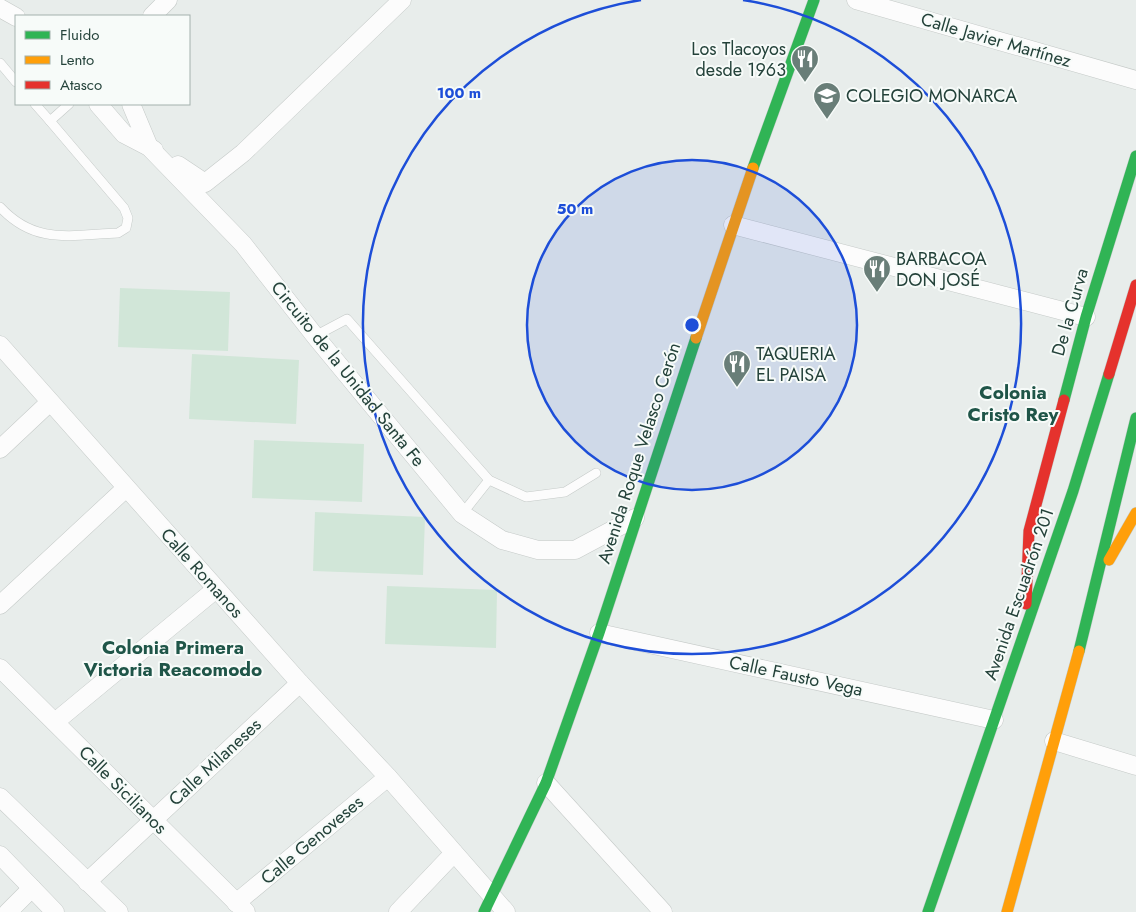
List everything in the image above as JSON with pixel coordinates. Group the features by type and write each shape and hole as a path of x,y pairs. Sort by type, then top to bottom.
{"street":[{"path":"153,15 168,0"},
{"path":"131,105 150,147 206,183 243,153 402,0"},
{"name":"Avenida Roque Velasco Cerón","path":"484,912 531,818 546,783 599,633 635,518 733,225 814,0"},
{"name":"Calle Javier Martínez","path":"856,0 1136,80"},
{"path":"0,8 15,16"},
{"name":"Circuito de la Unidad Santa Fe","path":"99,105 124,134 150,147 242,244 315,336 462,514 502,540 538,550 575,550 635,518"},
{"name":"De la Curva","path":"1025,628 1029,531 1086,317 1136,156"},
{"path":"733,225 1086,317"},
{"name":"Avenida Escuadrón 201","path":"928,912 1073,491 1136,285"},
{"name":"Calle Romanos","path":"0,345 216,590 388,776 506,912"},
{"path":"0,449 50,402"},
{"path":"1007,912 1098,579 1126,451 1136,418"},
{"path":"0,605 126,488"},
{"path":"1098,579 1136,513"},
{"path":"55,722 216,590"},
{"name":"Calle Fausto Vega","path":"599,633 994,720"},
{"name":"Calle Sicilianos","path":"0,668 241,907"},
{"name":"Calle Milaneses","path":"87,882 152,819 300,683"},
{"path":"1054,741 1136,766"},
{"name":"Calle Genoveses","path":"241,907 388,776"},
{"path":"546,783 663,912"},
{"path":"0,797 119,912"},
{"path":"398,912 454,853"},
{"path":"0,855 55,912"},
{"path":"8,912 32,888"}],"lane":[{"path":"0,63 15,81"},
{"path":"0,207 12,221 26,230 41,234 118,233 126,228 128,218 124,208 36,105"},
{"path":"50,121 68,105"},
{"path":"315,336 347,319 490,480 526,497 565,492 596,473"},
{"path":"462,514 490,480"}],"green space":[{"path":"120,288 230,292 228,351 118,347"},
{"path":"192,354 299,360 296,424 189,419"},
{"path":"254,440 364,444 362,502 252,498"},
{"path":"315,512 425,517 423,575 313,571"},
{"path":"387,586 497,590 496,648 385,644"}],"traffic: fast":[{"path":"753,168 814,0"},
{"path":"1064,400 1086,317 1136,156"},
{"path":"484,912 546,783 599,633 696,338"},
{"path":"928,912 1073,491 1109,374"},
{"path":"1079,651 1136,418"}],"traffic: slow":[{"path":"696,338 753,168"},
{"path":"1109,560 1136,513"},
{"path":"1007,912 1079,651"}],"traffic: jam":[{"path":"1109,374 1136,285"},
{"path":"1026,604 1029,531 1064,400"}],"place":[{"name":"Los Tlacoyos desde 1963","path":"805,83"},
{"name":"COLEGIO MONARCA","path":"827,120"},
{"name":"BARBACOA DON JOSÉ","path":"877,293"},
{"name":"TAQUERIA EL PAISA","path":"737,388"}],"district":[{"name":"Colonia Cristo Rey","path":"1013,403"},
{"name":"Colonia Primera Victoria Reacomodo","path":"173,658"}]}
